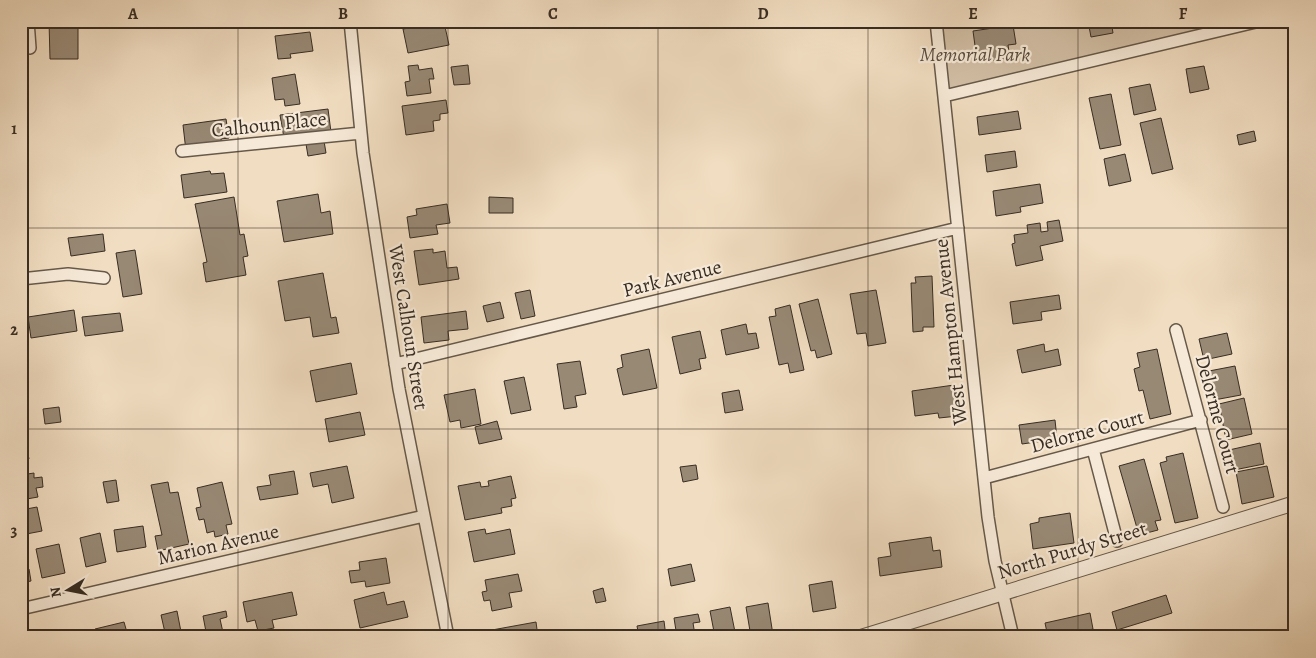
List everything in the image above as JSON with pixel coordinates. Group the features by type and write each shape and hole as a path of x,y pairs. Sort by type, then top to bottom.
{"street":[{"path":"28,21 30,48"},
{"name":"West Calhoun Street","path":"350,21 361,133 395,364 448,637"},
{"name":"West Hampton Avenue","path":"936,21 984,478 1002,593 1013,637"},
{"path":"944,96 1260,21"},
{"name":"Calhoun Place","path":"182,151 361,133"},
{"name":"Park Avenue","path":"395,364 958,228"},
{"path":"21,279 68,274 104,278"},
{"name":"Delorme Court","path":"1176,330 1224,507"},
{"name":"Delorne Court","path":"984,478 1201,420"},
{"path":"1093,449 1117,541"},
{"name":"North Purdy Street","path":"861,637 1295,503"},
{"name":"Marion Avenue","path":"21,609 424,516"}],"green space":[{"name":"Memorial Park","path":"936,21 1260,21 944,96"}],"building":[{"path":"49,21 78,21 78,59 50,59"},
{"path":"1088,21 1111,21 1113,33 1091,37"},
{"path":"1130,21 1152,21 1153,24 1132,28"},
{"path":"444,22 449,45 408,53 403,29"},
{"path":"1013,25 1016,44 1008,45 1010,58 985,61 984,52 976,53 973,31"},
{"path":"310,32 313,51 290,54 291,58 278,59 275,36"},
{"path":"418,65 419,70 432,68 434,79 429,79 431,93 407,96 405,82 410,81 408,66"},
{"path":"468,65 470,84 454,85 451,67"},
{"path":"1204,66 1209,89 1190,93 1186,69"},
{"path":"295,74 300,104 285,106 284,99 275,100 272,78"},
{"path":"1150,84 1156,110 1134,115 1129,88"},
{"path":"1111,94 1121,145 1100,149 1089,98"},
{"path":"446,100 448,113 440,114 440,120 433,121 434,131 406,135 402,106"},
{"path":"328,109 331,132 284,138 280,115"},
{"path":"1018,111 1021,129 979,135 977,117"},
{"path":"1161,118 1173,169 1152,174 1140,123"},
{"path":"226,119 229,138 221,139 222,146 186,151 183,125"},
{"path":"1254,131 1256,141 1239,145 1237,135"},
{"path":"324,141 326,153 308,156 306,144"},
{"path":"1015,151 1017,167 987,172 985,155"},
{"path":"1125,154 1131,181 1109,186 1104,159"},
{"path":"210,171 211,174 224,173 227,192 184,198 181,175"},
{"path":"1040,184 1043,203 1020,207 1021,212 996,216 993,191"},
{"path":"318,194 321,213 330,211 333,234 284,242 277,201"},
{"path":"234,197 240,235 244,234 248,256 243,257 246,275 206,282 203,263 207,262 195,204"},
{"path":"489,197 513,198 513,213 489,213"},
{"path":"447,204 450,223 436,225 438,234 410,238 407,217 417,215 416,209"},
{"path":"1059,220 1063,241 1040,246 1043,260 1016,266 1012,244 1015,243 1014,235 1028,233 1027,225 1040,223 1041,232 1048,231 1047,222"},
{"path":"103,234 105,251 71,256 68,238"},
{"path":"433,249 433,253 445,251 447,268 457,267 459,279 419,285 414,251"},
{"path":"135,250 142,294 123,297 116,253"},
{"path":"323,273 331,318 336,317 339,333 313,337 310,317 285,321 278,281"},
{"path":"932,276 934,327 923,327 923,331 913,332 911,283 916,283 915,277"},
{"path":"530,290 535,316 521,319 515,293"},
{"path":"876,290 886,343 868,346 866,333 857,334 850,294"},
{"path":"1059,295 1061,309 1041,312 1042,320 1013,324 1010,302"},
{"path":"818,299 832,354 817,358 815,350 811,351 799,304"},
{"path":"500,302 504,318 487,322 483,306"},
{"path":"790,305 804,370 790,373 788,363 779,365 769,317 776,316 775,309"},
{"path":"74,310 77,331 31,338 28,317"},
{"path":"466,311 468,329 448,331 449,340 424,343 421,317"},
{"path":"120,313 123,331 85,336 82,317"},
{"path":"746,324 748,334 756,333 759,348 726,355 721,330"},
{"path":"700,331 706,358 699,359 701,369 680,374 672,337"},
{"path":"1227,333 1232,354 1204,360 1199,339"},
{"path":"1044,344 1045,352 1058,349 1061,365 1022,373 1017,350"},
{"path":"649,349 657,388 623,395 617,369 623,367 621,355"},
{"path":"1157,349 1171,414 1150,419 1143,390 1139,391 1134,369 1140,367 1137,353"},
{"path":"580,361 586,394 575,396 577,407 564,409 557,364"},
{"path":"351,363 357,394 316,402 310,371"},
{"path":"1235,366 1241,395 1214,400 1209,371"},
{"path":"524,377 531,410 511,414 504,381"},
{"path":"954,385 958,416 939,418 938,413 915,416 912,391"},
{"path":"475,389 481,424 461,428 460,420 450,422 444,395"},
{"path":"739,390 743,410 725,413 722,393"},
{"path":"1244,398 1252,434 1226,440 1219,404"},
{"path":"59,407 61,422 45,424 43,409"},
{"path":"360,412 365,435 329,442 325,419"},
{"path":"1055,420 1057,439 1022,444 1019,425"},
{"path":"497,421 502,439 479,444 475,427"},
{"path":"21,440 25,440 29,459 21,460"},
{"path":"1260,443 1264,464 1234,470 1229,450"},
{"path":"1183,453 1198,518 1175,523 1160,463 1167,461 1166,457"},
{"path":"1144,459 1161,520 1155,521 1158,530 1139,535 1119,466"},
{"path":"696,465 698,479 683,482 680,467"},
{"path":"347,466 354,498 332,503 328,484 313,487 310,473"},
{"path":"1267,466 1274,497 1242,504 1236,472"},
{"path":"294,471 298,494 260,500 257,487 271,485 269,475"},
{"path":"34,473 34,478 42,477 43,487 36,488 38,497 21,500 21,475"},
{"path":"511,476 516,498 511,499 512,506 501,508 502,513 465,520 458,486 480,482 481,487 489,486 488,481"},
{"path":"116,480 119,501 107,503 103,482"},
{"path":"168,482 170,493 178,492 189,544 158,551 155,536 162,535 151,485"},
{"path":"222,482 232,524 226,525 228,534 215,537 214,531 207,533 204,519 199,520 196,508 201,507 197,488"},
{"path":"37,507 42,531 21,535 21,510"},
{"path":"1070,513 1074,543 1033,549 1030,524 1039,522 1039,518"},
{"path":"143,526 146,547 117,552 114,530"},
{"path":"485,529 486,534 510,529 515,554 474,562 468,532"},
{"path":"100,533 106,562 86,567 80,538"},
{"path":"931,537 933,551 940,550 942,567 880,576 878,558 891,556 889,543"},
{"path":"59,544 65,573 42,578 36,549"},
{"path":"386,558 390,583 366,587 365,581 351,583 349,571 360,570 359,562"},
{"path":"21,560 24,570 29,569 31,581 21,583"},
{"path":"691,564 695,581 671,586 668,569"},
{"path":"518,574 522,591 509,593 512,607 492,611 490,600 484,601 482,592 487,591 485,580"},
{"path":"832,581 836,608 813,612 809,585"},
{"path":"603,588 606,601 596,603 593,591"},
{"path":"292,592 297,615 272,620 274,628 258,631 255,620 247,622 243,602"},
{"path":"384,592 387,605 404,601 408,617 360,628 354,600"},
{"path":"1166,595 1172,613 1117,630 1112,612"},
{"path":"768,603 773,635 751,637 746,607"},
{"path":"730,607 736,637 715,637 710,611"},
{"path":"177,611 182,637 166,637 161,615"},
{"path":"226,611 227,617 220,619 224,637 207,637 203,616"},
{"path":"1090,613 1093,629 1085,631 1086,637 1048,637 1045,623"},
{"path":"698,614 700,622 693,623 695,635 700,635 700,637 677,637 674,618"},
{"path":"664,621 666,637 639,637 637,626"},
{"path":"124,622 128,636 134,634 135,637 97,637 95,629"},
{"path":"536,622 538,637 493,637 492,630"}]}
